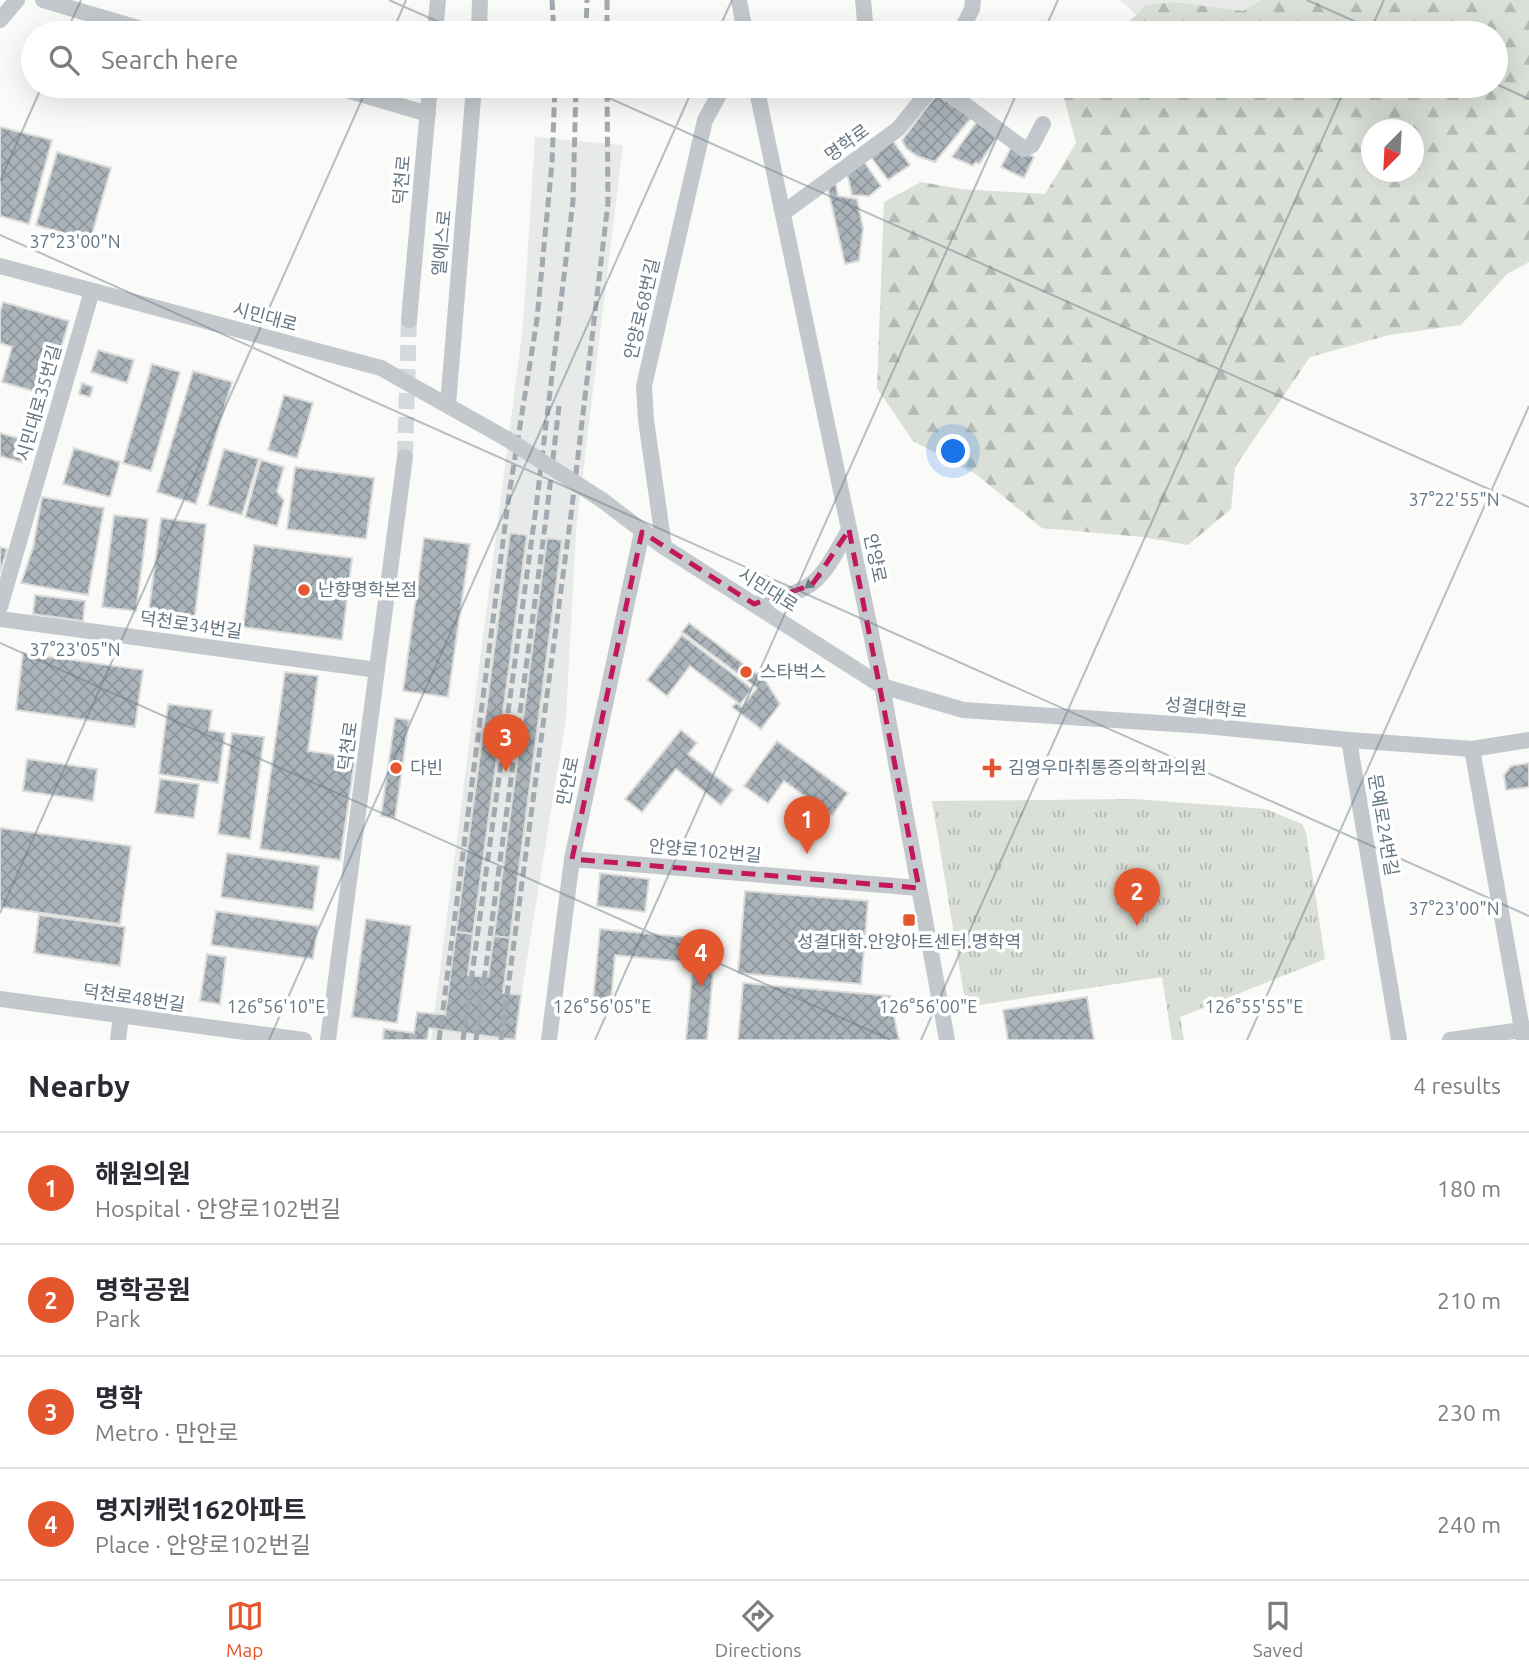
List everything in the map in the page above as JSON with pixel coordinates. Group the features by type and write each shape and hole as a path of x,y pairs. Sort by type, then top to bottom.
{"street":[{"path":"0,20 17,0"},
{"path":"43,0 114,21"},
{"path":"436,21 438,0"},
{"path":"479,21 480,0"},
{"path":"739,0 743,21"},
{"path":"863,0 865,21"},
{"path":"966,21 973,0"},
{"path":"374,98 428,114"},
{"name":"덕천로","path":"409,320 429,98"},
{"name":"엘에스로","path":"448,405 473,98"},
{"name":"안양로68번길","path":"664,547 646,420 644,386 705,120 717,98"},
{"name":"안양로","path":"759,98 882,686 947,1040"},
{"name":"명학로","path":"783,213 898,130 925,98"},
{"path":"947,98 1024,149 1032,145 1043,124"},
{"name":"시민대로","path":"0,266 381,368 506,439 602,500 664,547 882,686"},
{"name":"시민대로35번길","path":"0,607 92,291"},
{"name":"덕천로","path":"328,1040 405,457"},
{"path":"754,604 792,595 813,585 823,575 849,530"},
{"name":"만안로","path":"549,1040 572,859 642,532"},
{"name":"덕천로34번길","path":"0,620 377,670"},
{"name":"성결대학로","path":"882,686 962,710 1205,726 1472,749 1529,740"},
{"name":"문예로24번길","path":"1349,740 1399,1040"},
{"path":"1450,1040 1525,1033 1472,749"},
{"name":"안양로102번길","path":"572,859 919,888"},
{"name":"덕천로48번길","path":"0,999 304,1040"},
{"path":"118,1040 121,1016"}],"highlighted area":[{"path":"849,530 919,888 572,859 642,532 754,604 812,585"}],"shaded area":[{"path":"1120,0 1261,0 1243,11 1174,2 1146,5 1137,15"},
{"path":"535,137 623,145 576,530 566,718 514,1040 431,1040 523,326"}],"green space":[{"path":"1261,0 1529,0 1529,262 1507,274 1461,325 1389,335 1310,357 1235,467 1231,509 1188,545 1143,537 1042,528 977,475 913,441 877,388 884,202 921,182 961,189 1045,194 1076,143 1064,98 1508,98 1508,21 1130,21 1146,5 1174,2 1243,11"},
{"path":"1134,799 1266,809 1302,824 1306,832 1325,959 1180,1017 1184,1040 1172,1040 1162,977 966,1007 932,801"}],"building":[{"path":"934,98 943,98 971,118 935,162 917,156 906,148 902,140"},
{"path":"978,120 999,134 979,164 976,162 973,166 952,157"},
{"path":"0,127 52,140 29,224 0,216"},
{"path":"893,141 910,165 888,180 871,157"},
{"path":"1012,146 1034,157 1024,178 1001,167"},
{"path":"57,152 111,168 90,241 36,225"},
{"path":"864,162 881,186 869,196 852,195 847,173"},
{"path":"836,184 838,196 857,199 863,228 859,261 845,264 827,185"},
{"path":"3,302 69,321 47,395 2,382 12,347 0,343 0,313"},
{"path":"98,350 134,360 127,383 91,372"},
{"path":"152,364 180,372 151,471 123,463"},
{"path":"193,371 232,382 196,504 157,492"},
{"path":"82,383 93,387 90,397 79,394"},
{"path":"284,395 313,403 297,458 268,450"},
{"path":"0,433 31,442 24,463 0,456"},
{"path":"74,448 120,462 110,497 63,484"},
{"path":"224,449 259,459 242,515 208,505"},
{"path":"261,460 284,467 277,492 284,500 277,526 245,517"},
{"path":"295,467 374,478 366,539 287,529"},
{"path":"42,497 104,508 88,595 21,583 33,548"},
{"path":"114,515 148,519 136,611 102,607"},
{"path":"161,518 206,524 194,623 148,617"},
{"path":"510,533 527,535 473,934 456,932"},
{"path":"424,538 470,544 448,697 403,691"},
{"path":"547,538 562,540 510,938 494,936"},
{"path":"254,545 352,558 342,640 243,627"},
{"path":"0,547 7,549 0,573"},
{"path":"35,595 85,601 83,621 33,614"},
{"path":"689,623 765,680 780,704 761,729 732,707 736,703 742,707 757,688 682,632"},
{"path":"682,635 752,689 740,704 690,666 667,696 647,680"},
{"path":"23,653 143,670 135,727 16,710"},
{"path":"285,672 318,676 308,751 355,758 340,860 260,849"},
{"path":"168,704 212,710 209,730 225,733 218,783 159,774"},
{"path":"395,718 409,720 395,818 381,816"},
{"path":"681,730 697,743 688,754 733,790 721,805 676,769 642,812 625,799"},
{"path":"232,733 264,737 250,839 218,834"},
{"path":"777,741 848,793 832,816 784,781 768,803 744,786"},
{"path":"27,759 97,769 93,801 23,791"},
{"path":"1529,763 1529,787 1506,790 1504,775 1511,766"},
{"path":"160,779 199,784 194,818 155,813"},
{"path":"0,828 131,846 120,924 0,907"},
{"path":"227,853 319,866 313,910 221,897"},
{"path":"600,873 649,879 645,912 597,906"},
{"path":"745,891 868,901 861,984 738,973"},
{"path":"216,911 318,926 313,959 211,945"},
{"path":"39,915 125,927 120,966 34,953"},
{"path":"366,919 411,926 397,1023 352,1017"},
{"path":"600,929 716,940 707,1040 686,1040 693,963 615,955 610,1013 592,1011"},
{"path":"456,932 473,934 468,975 488,977 494,936 510,938 503,993 521,995 515,1040 429,1028 427,1040 383,1040 384,1029 414,1033 417,1012 445,1015"},
{"path":"207,954 226,957 220,1004 200,1001"},
{"path":"743,983 891,996 889,1015 894,1016 899,1040 738,1040"},
{"path":"1087,997 1094,1040 1008,1040 1003,1010"}],"tunnel":[{"path":"405,457 409,320"}],"railway":[{"path":"552,0 553,21"},
{"path":"586,21 587,0"},
{"path":"607,0 607,21"},
{"path":"439,1040 509,495 537,319 552,163 555,98"},
{"path":"463,1040 536,508 573,201 576,98"},
{"path":"501,1040 571,515 608,203 607,98"},
{"path":"476,1040 559,406"}],"place":[{"name":"난향명학본점","path":"304,590"},
{"name":"스타벅스","path":"746,672"},
{"name":"다빈","path":"396,768"},
{"name":"김영우마취통증의학과의원","path":"992,768"},
{"name":"명학","path":"506,772"},
{"name":"해원의원","path":"807,854"},
{"name":"성결대학.안양아트센터.명학역","path":"909,920"},
{"name":"명학공원","path":"1137,926"},
{"name":"명지캐럿162아파트","path":"701,987"}]}
